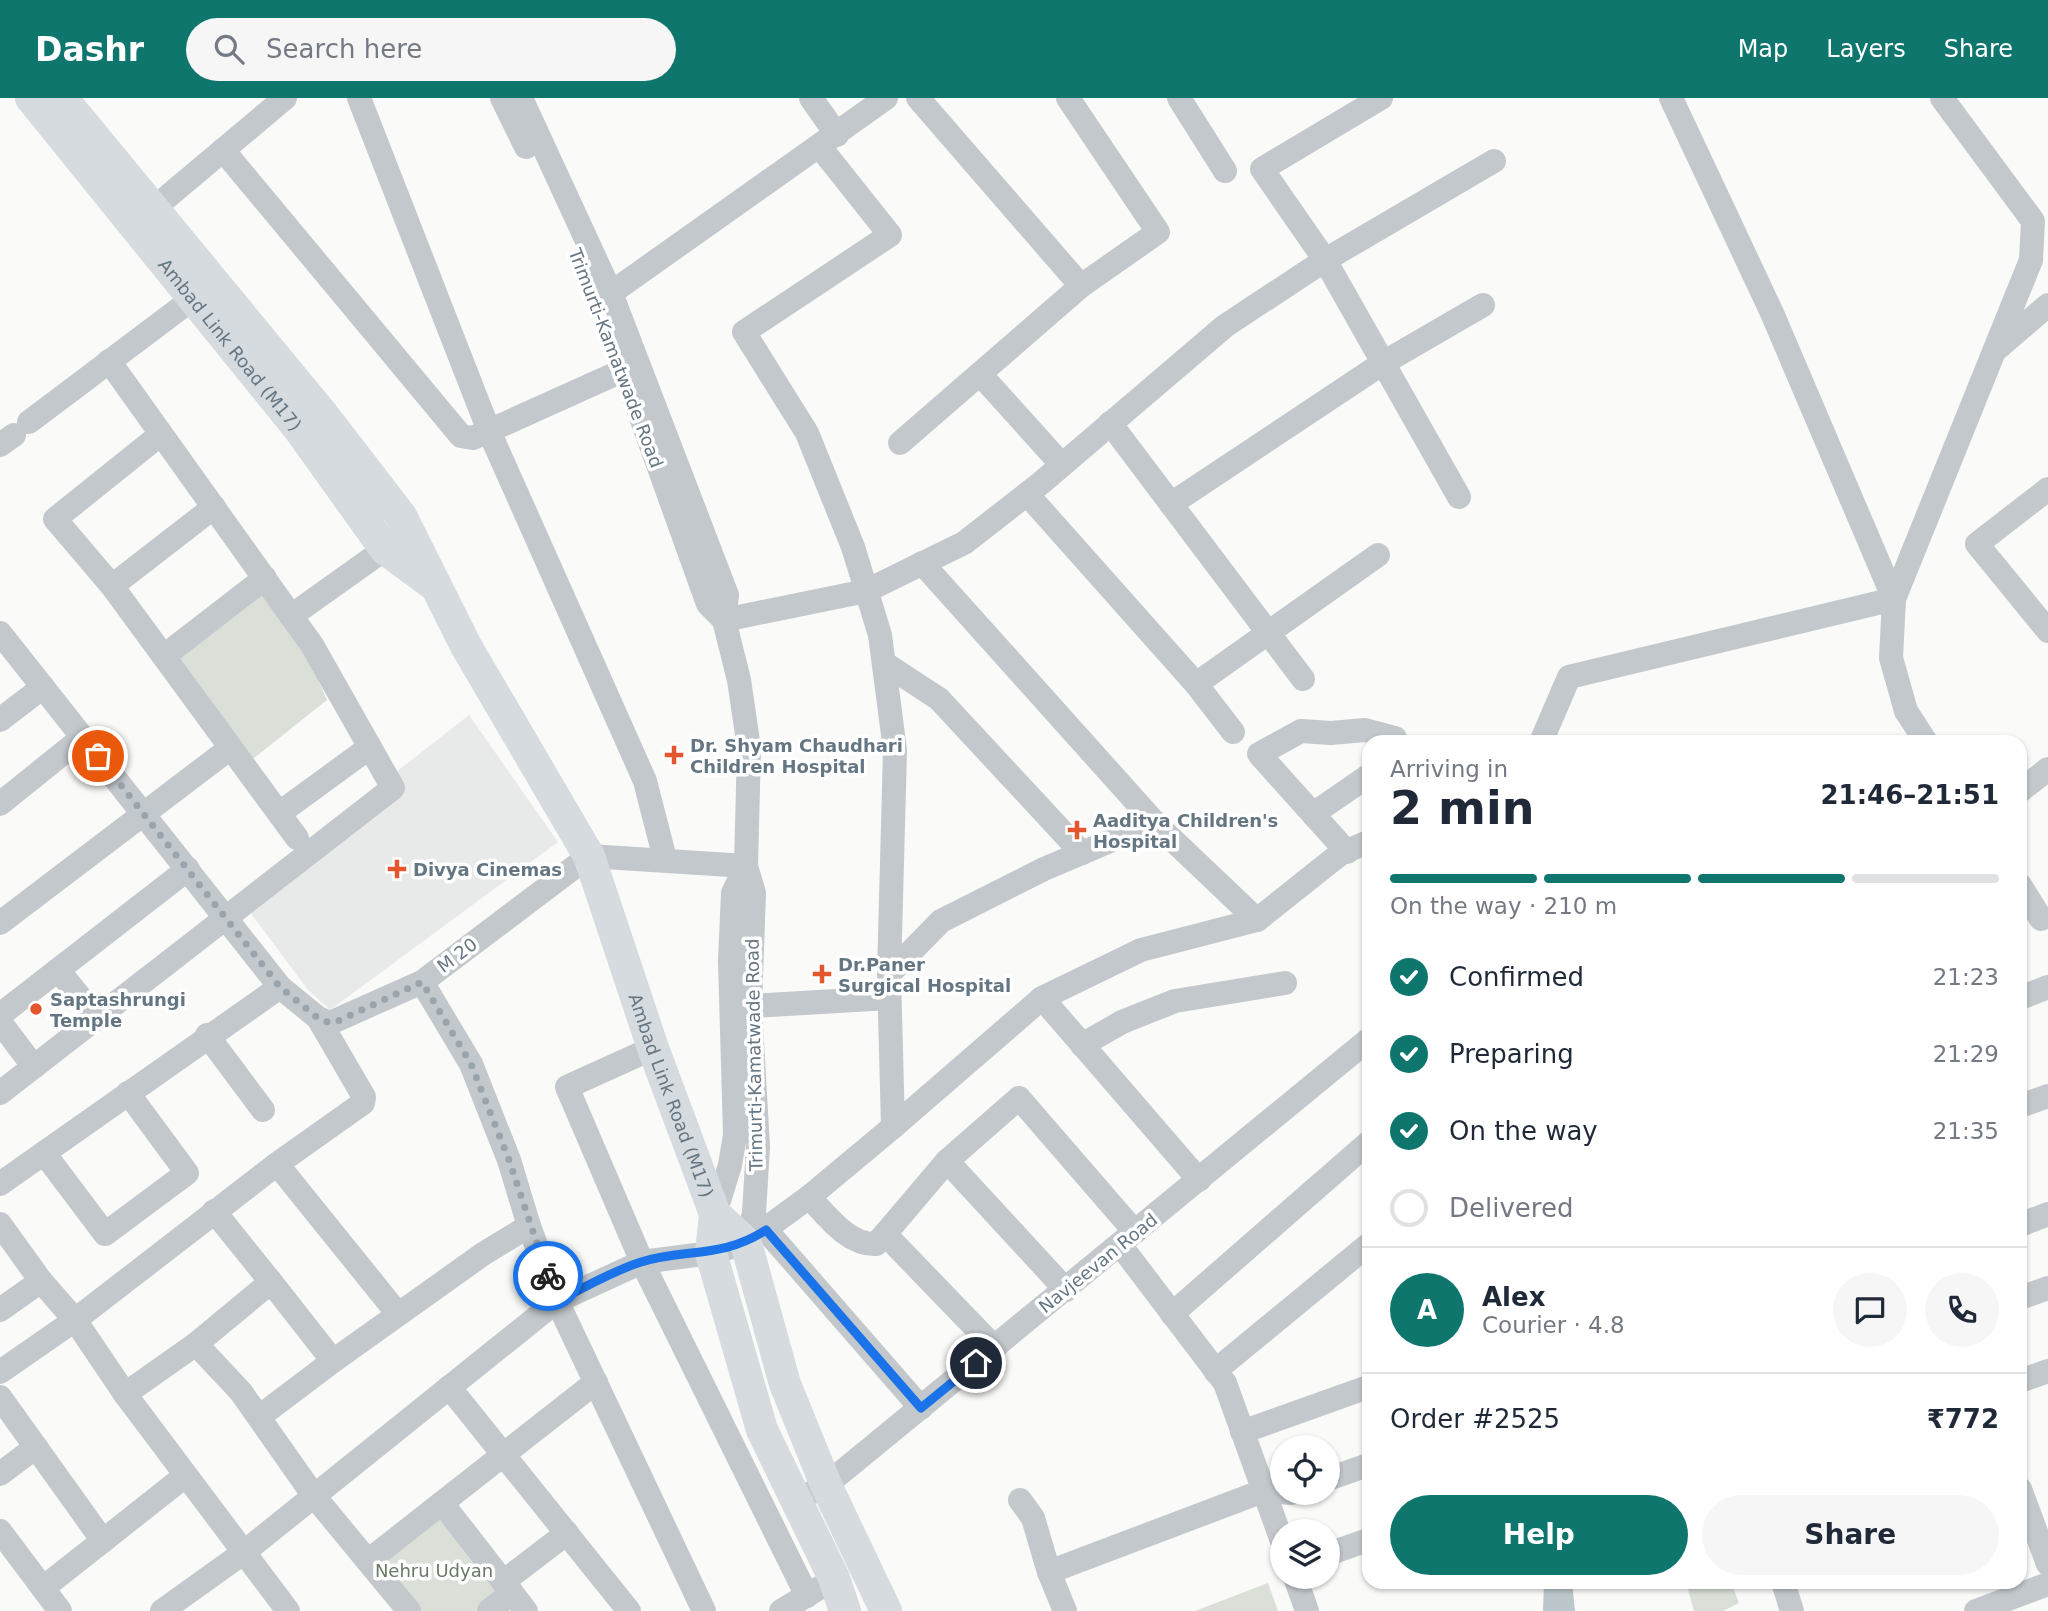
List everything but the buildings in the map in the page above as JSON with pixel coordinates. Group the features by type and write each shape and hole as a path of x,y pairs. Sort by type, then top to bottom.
{"main road":[{"name":"Ambad Link Road (M17)","path":"31,98 142,218 257,333 401,516 466,646 589,856 653,1048 715,1214 756,1236"},
{"name":"Ambad Link Road (M17)","path":"62,98 195,297 299,429 385,549 435,586"},
{"path":"715,1214 711,1253 762,1430 834,1578 845,1611"},
{"path":"756,1236 785,1384 826,1485 886,1611"}],"street":[{"path":"142,218 285,98"},
{"path":"359,98 489,431 645,781 665,859"},
{"name":"Trimurti-Kamatwade Road","path":"502,98 604,296 624,370 708,604 724,620"},
{"name":"Trimurti-Kamatwade Road","path":"521,98 727,594 724,620 738,680 749,748 746,866 733,892 740,1006 758,1147 754,1213 756,1236"},
{"path":"811,98 828,141 890,235 744,332 807,433 853,547 880,635 895,750 889,974 893,1128"},
{"path":"604,296 886,98"},
{"path":"918,98 1081,286"},
{"path":"900,443 1081,286 1158,232 1068,98"},
{"path":"1179,98 1226,171"},
{"path":"1381,98 1262,169 1325,260 1459,496"},
{"path":"1677,100 1772,313 1894,599"},
{"path":"1921,735 1906,711 1891,659 1894,599 1995,351 2041,228 1949,101"},
{"path":"223,150 457,432 467,439 624,370"},
{"path":"724,620 866,591 964,543 1062,465 1225,326 1325,260 1494,161"},
{"path":"14,434 195,297"},
{"path":"1995,351 2048,305"},
{"path":"1171,504 1383,363 1483,306"},
{"path":"0,1093 393,788 312,645 109,361"},
{"path":"980,374 1062,465"},
{"path":"1110,423 1303,680"},
{"path":"161,434 55,519 111,586 229,749 281,812 297,838"},
{"path":"2048,489 1977,544 2048,631"},
{"path":"1027,494 1196,684 1233,732"},
{"path":"111,586 214,507"},
{"path":"291,616 385,549"},
{"path":"1196,684 1378,555"},
{"path":"922,563 1157,825 1257,920"},
{"path":"164,656 265,578"},
{"path":"1544,735 1569,677 1894,599"},
{"path":"0,633 280,987 318,1018 364,1097 362,1103 214,1211 75,1320 0,1372"},
{"path":"884,663 939,699 1082,853"},
{"path":"0,720 43,687"},
{"path":"162,1611 243,1553 557,1301 642,1262 711,1253 756,1236 809,1198 1042,998 1141,950 1257,920 1358,847 1313,814 1259,754 1301,731 1331,733 1365,730 1384,735"},
{"path":"0,804 83,737"},
{"path":"281,812 370,747"},
{"path":"0,923 229,749"},
{"path":"2027,786 2048,769"},
{"path":"1313,814 1362,780"},
{"path":"889,974 941,921 1082,853 1143,827 1157,825"},
{"path":"589,856 746,866"},
{"name":"M 20","path":"318,1018 330,1023 338,1021 422,982 589,856"},
{"path":"0,1015 188,869"},
{"path":"2027,900 2036,918"},
{"path":"58,970 97,1018"},
{"path":"422,982 471,1064 509,1160 529,1226 557,1301 705,1611"},
{"path":"1083,1045 1122,1022 1175,1001 1285,983"},
{"path":"0,1184 207,1035 280,987"},
{"path":"2027,995 2048,987"},
{"path":"740,1006 889,998"},
{"path":"1042,998 1199,1180"},
{"name":"Trimurti-Kamatwade Road","path":"715,1214 730,1165 735,1135 740,1006"},
{"path":"0,1022 34,1067"},
{"path":"207,1035 263,1110"},
{"name":"Navjeevan Road","path":"796,1500 826,1485 1362,1045"},
{"path":"653,1048 567,1087 642,1262 807,1596"},
{"path":"44,1153 105,1234 187,1172 128,1093"},
{"path":"2027,1104 2048,1096"},
{"path":"809,1198 849,1236 866,1244 876,1244 947,1161 1019,1098 1128,1239 1172,1314 1225,1383 1274,1519"},
{"path":"1172,1314 1362,1148"},
{"path":"947,1161 1066,1290"},
{"path":"277,1164 398,1314"},
{"path":"214,1211 333,1361"},
{"path":"2027,1222 2048,1214"},
{"path":"0,1224 41,1280 75,1320 124,1394 288,1611"},
{"path":"259,1417 398,1314 483,1254 529,1226"},
{"path":"885,1234 995,1348"},
{"path":"756,1236 921,1408"},
{"path":"1215,1371 1362,1250"},
{"path":"2,1305 41,1280"},
{"path":"124,1394 197,1344 271,1282"},
{"path":"2027,1296 2048,1288"},
{"path":"197,1344 241,1392 314,1496 409,1611"},
{"path":"2027,1378 2048,1371"},
{"path":"368,1561 596,1382"},
{"path":"449,1387 625,1610"},
{"path":"1242,1432 1362,1389"},
{"path":"0,1397 103,1541"},
{"path":"0,1474 36,1447"},
{"path":"1340,1475 1362,1467"},
{"path":"43,1588 186,1476"},
{"path":"1049,1572 1263,1491 1270,1491"},
{"path":"1020,1500 1033,1518 1049,1572 1065,1611"},
{"path":"2027,1501 2041,1524 2048,1564"},
{"path":"442,1503 514,1595"},
{"path":"0,1531 60,1611"},
{"path":"489,1611 514,1595 566,1533"},
{"path":"1340,1550 1362,1542"},
{"path":"780,1611 834,1578"},
{"path":"1976,1611 2012,1605 2048,1584"},
{"path":"1299,1589 1307,1611"},
{"path":"1785,1589 1792,1611"}],"shaded area":[{"name":"Divya Cinemas","path":"469,715 558,842 330,1010 308,990 238,896"},
{"path":"1544,1589 1573,1589 1575,1611 1543,1611"}],"green space":[{"path":"263,588 298,634 327,700 249,762 169,658"},
{"name":"Nehru Udyan","path":"438,1511 502,1591 476,1611 416,1611 376,1560"},
{"path":"1268,1583 1278,1611 1195,1611"},
{"path":"1688,1589 1734,1589 1739,1603 1723,1611 1694,1611"}],"way so far":[{"path":"98,756 280,987 318,1018 330,1023 338,1021 422,982 471,1064 509,1160 548,1276"}],"place":[{"name":"Dr. Shyam Chaudhari Children Hospital","path":"674,755"},
{"name":"Aaditya Children's Hospital","path":"1077,830"},
{"name":"Divya Cinemas","path":"397,869"},
{"name":"Dr.Paner Surgical Hospital","path":"822,974"},
{"name":"Saptashrungi Temple","path":"36,1009"}],"route":[{"path":"548,1276 557,1301 642,1262 711,1253 746,1243 766,1230 921,1408 976,1363"}]}
